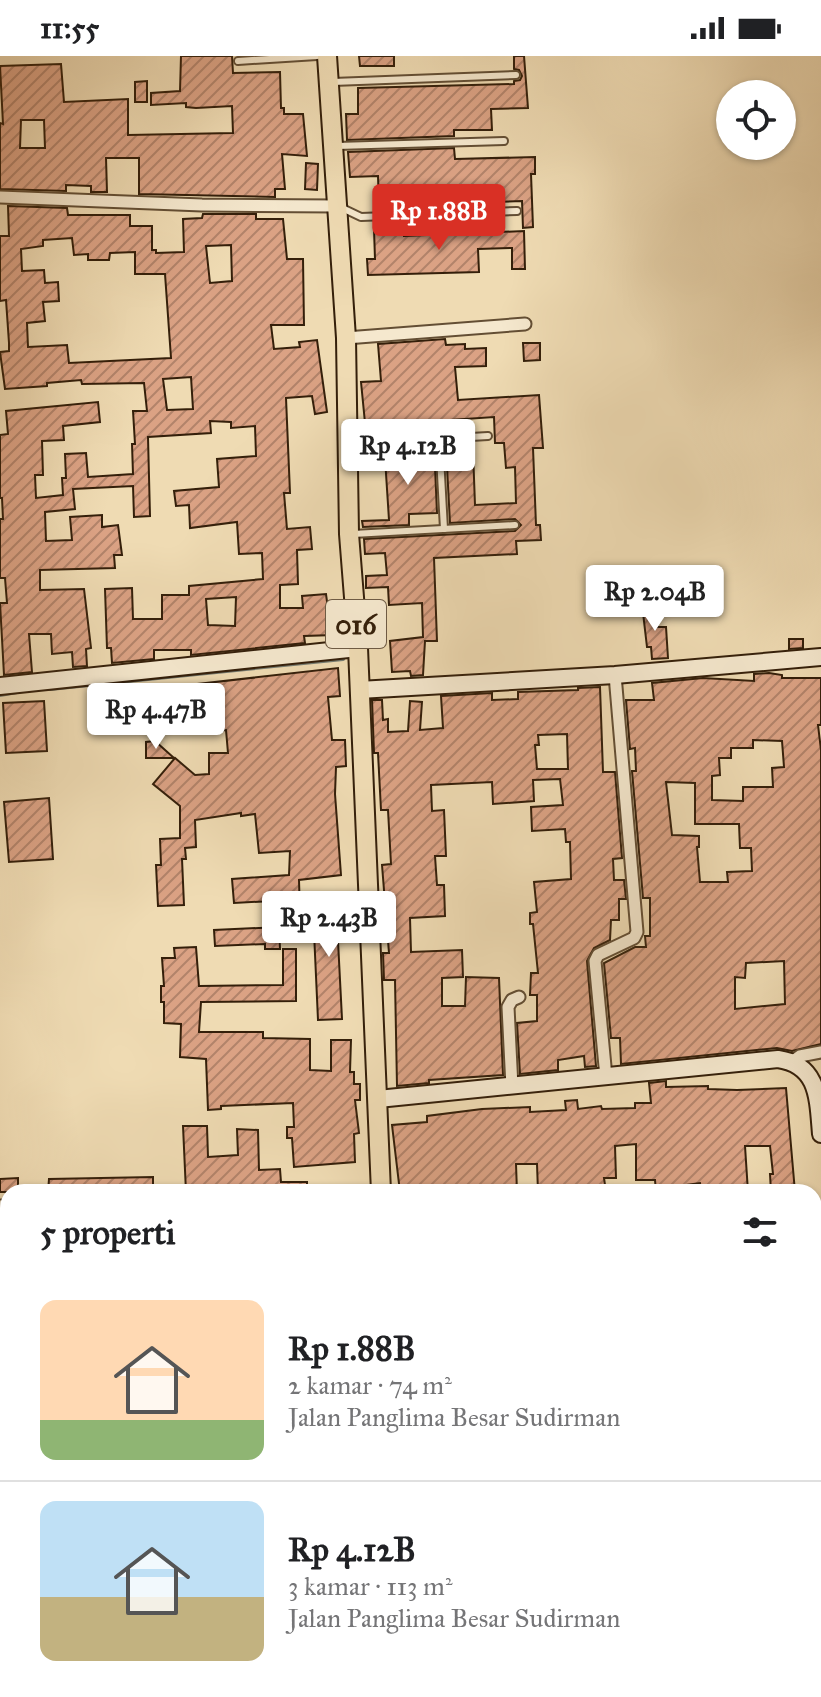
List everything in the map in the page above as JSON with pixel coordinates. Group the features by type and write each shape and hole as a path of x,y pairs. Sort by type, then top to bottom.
{"main road":[{"name":"016","path":"327,56 337,206 346,226 349,534 358,648 381,1184"}],"street":[{"path":"0,197 202,205 337,206"},
{"path":"346,338 525,324"},
{"path":"0,686 358,648"},
{"path":"359,690 615,675 821,657"},
{"path":"606,1077 595,961 598,955 634,938 637,932 615,675"},
{"path":"512,1087 508,1007 512,1000 519,997"},
{"path":"793,1061 800,1056 821,1052"},
{"path":"378,1099 778,1059 793,1061 808,1073 815,1089 821,1134"}],"lane":[{"path":"238,61 317,56"},
{"path":"330,82 516,75"},
{"path":"333,146 504,141"},
{"path":"337,206 361,217 517,211"},
{"path":"346,226 361,217"},
{"path":"349,444 488,436"},
{"path":"439,438 444,529"},
{"path":"349,534 515,525"}],"building":[{"path":"181,56 232,56 233,73 280,72 281,108 284,108 284,114 303,114 307,156 282,154 285,189 275,189 275,197 139,194 139,158 106,158 107,192 91,192 91,186 66,185 66,191 0,189 0,123 3,124 0,66 61,64 64,102 128,99 128,135 233,133 232,106 196,108 186,107 186,103 151,105 151,93 180,91","holes":["21,120 44,120 45,148 20,148"]},
{"path":"359,56 394,56 394,66 360,66"},
{"path":"514,56 524,56 528,108 491,109 492,130 454,130 454,136 347,140 346,114 358,114 358,88 514,84 522,76 519,70 514,69"},
{"path":"147,81 147,102 135,102 135,82"},
{"path":"454,148 455,159 535,157 535,174 531,174 533,227 523,228 522,201 379,206 378,176 350,177 348,152"},
{"path":"306,163 318,164 317,190 305,189"},
{"path":"8,206 67,208 68,215 130,215 130,226 152,226 152,250 156,253 184,252 183,219 202,218 203,214 256,214 256,219 283,219 287,259 303,259 304,325 271,325 274,349 300,347 299,342 317,340 327,412 315,414 312,396 286,398 290,493 284,493 287,529 310,527 312,549 297,550 298,584 280,585 280,608 303,608 302,596 326,594 334,635 304,636 305,643 191,655 191,650 154,650 154,659 112,663 111,648 107,648 105,589 132,588 133,619 162,619 162,595 189,595 189,586 263,579 262,553 239,554 237,522 190,528 189,505 176,506 174,491 219,487 217,459 256,456 255,426 231,428 231,422 210,421 211,433 148,437 150,516 134,517 133,486 73,489 75,509 45,512 46,541 72,540 70,517 102,515 102,527 118,525 122,555 114,555 115,568 40,570 40,590 84,589 91,648 86,649 87,666 73,667 72,652 52,654 51,634 29,634 32,672 4,675 0,603 7,603 5,578 0,578 0,519 3,519 0,435 8,434 6,411 98,402 100,422 63,426 64,440 42,441 43,475 35,475 36,498 63,495 65,454 86,453 88,477 133,474 133,411 147,411 144,383 82,384 81,380 5,389 0,352 9,351 9,343 6,300 0,301 0,236 9,236","holes":["72,238 74,255 88,254 88,260 109,260 110,253 135,252 135,274 165,274 171,358 69,363 67,345 28,347 27,323 45,321 43,302 59,301 58,282 45,283 44,270 22,271 21,249 43,246 43,240","231,245 232,281 210,283 206,246","191,377 193,409 167,410 163,379","236,597 235,626 208,625 206,599"]},
{"path":"404,228 404,236 524,231 525,269 512,269 512,248 478,249 479,272 368,275 367,259 375,259 374,229"},
{"path":"445,339 446,345 465,344 465,349 486,348 486,366 455,367 458,400 539,395 543,448 533,448 536,525 540,525 541,540 516,541 517,554 434,558 437,641 425,641 423,675 411,676 410,671 392,672 390,641 423,637 422,603 389,605 388,587 366,588 366,576 387,575 385,553 365,554 364,539 515,531 521,525 515,519 450,523 447,467 452,466 451,452 473,451 475,505 516,503 515,467 506,468 504,443 495,443 494,417 406,423 407,435 389,436 388,431 366,433 361,382 381,381 378,344"},
{"path":"523,343 540,343 540,360 524,361"},
{"path":"408,447 408,452 429,450 430,467 435,467 437,513 409,514 409,525 363,527 362,521 389,520 385,458 390,457 390,448"},
{"path":"642,604 656,604 656,627 666,627 668,658 652,659 651,647 647,647"},
{"path":"789,639 803,639 803,648 789,649"},
{"path":"338,668 340,696 328,697 332,740 345,740 346,766 336,767 335,794 341,875 299,880 300,914 275,917 273,901 234,903 232,879 289,875 290,851 259,853 255,814 195,820 196,847 185,848 186,859 182,859 184,905 158,906 156,865 161,865 160,839 180,838 180,806 153,784 175,758 195,775 209,774 209,753 228,753 226,730 202,732 198,684"},
{"path":"754,674 821,678 821,725 818,725 821,750 821,1044 792,1051 777,1048 621,1064 620,1038 611,1038 604,963 635,947 646,947 645,936 650,936 650,898 643,898 632,771 636,771 635,748 630,749 626,700 654,700 652,683 703,678 754,681","holes":["753,740 782,741 784,767 772,768 773,787 743,787 743,801 712,800 712,776 720,775 719,758 731,758 731,748 753,748","666,782 695,783 695,824 739,824 740,848 751,848 752,871 727,872 728,882 700,882 699,836 672,835","784,961 785,1004 735,1009 735,977 745,978 746,963"]},
{"path":"600,687 603,772 615,772 622,858 613,859 614,880 624,880 626,899 619,899 619,920 611,920 610,940 594,948 587,961 596,1066 585,1067 584,1056 558,1060 558,1070 520,1074 517,1023 537,1021 537,995 530,995 531,973 538,973 533,924 530,924 530,913 537,912 534,882 571,879 570,842 566,842 565,829 532,831 531,807 563,805 560,779 533,780 534,801 493,804 492,782 431,785 432,811 444,810 446,856 435,856 437,885 444,885 445,916 410,918 411,952 462,950 463,977 442,978 442,1006 465,1006 466,977 499,978 503,1075 429,1080 429,1083 397,1086 395,980 384,980 383,953 389,953 382,865 391,864 388,810 381,810 372,700 382,700 383,720 388,719 388,732 408,731 410,701 422,702 420,730 443,728 441,696 492,693 492,700 518,699 518,692","holes":["567,734 568,769 537,769 535,745 539,745 538,735"]},
{"path":"44,701 47,751 6,753 3,703"},
{"path":"155,741 174,758 146,758 146,742"},
{"path":"49,798 53,859 9,862 4,802"},
{"path":"348,905 349,940 338,941 342,1019 318,1020 313,910"},
{"path":"279,927 280,949 265,949 265,944 215,946 214,930"},
{"path":"196,947 199,986 283,985 283,949 296,949 296,1001 201,1002 199,1032 263,1032 263,1038 310,1039 310,1070 331,1071 331,1040 351,1040 350,1072 354,1072 354,1084 360,1084 360,1100 355,1100 359,1133 354,1134 355,1162 294,1167 292,1138 287,1138 287,1127 294,1127 293,1103 221,1106 221,1109 208,1110 206,1059 180,1057 181,1024 164,1023 164,1002 161,1002 161,986 164,986 162,958 175,958 174,948"},
{"path":"666,1081 666,1087 708,1086 708,1089 786,1088 794,1184 771,1184 770,1174 773,1174 770,1146 745,1146 747,1184 655,1184 655,1180 636,1180 636,1144 615,1146 616,1178 604,1178 605,1184 538,1184 537,1164 516,1164 517,1184 399,1184 392,1125 427,1122 427,1116 482,1109 530,1107 530,1112 566,1110 565,1101 577,1100 578,1109 601,1106 602,1109 635,1108 635,1103 651,1103 649,1083"},
{"path":"183,1126 207,1126 208,1157 238,1155 237,1129 258,1130 259,1170 280,1169 281,1182 307,1182 307,1184 186,1184"},
{"path":"153,1177 153,1184 49,1184 49,1179"},
{"path":"18,1178 18,1184 0,1184 0,1179"}],"waterway":[{"path":"50,689 343,659"},
{"path":"0,695 17,692"}]}
